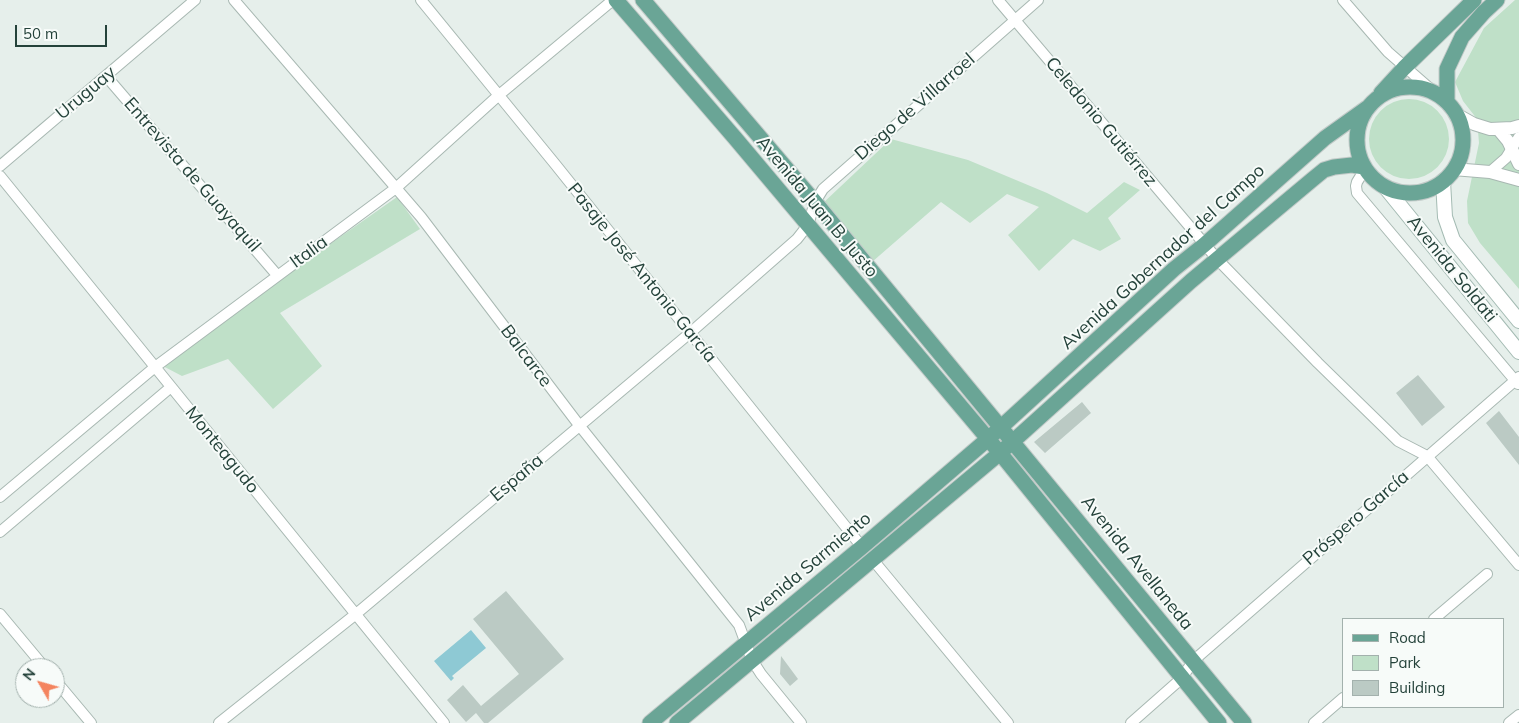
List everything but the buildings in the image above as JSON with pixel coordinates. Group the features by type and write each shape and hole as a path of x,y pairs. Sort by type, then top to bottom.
{"main road":[{"name":"Avenida Juan B. Justo","path":"615,0 988,439"},
{"name":"Avenida Juan B. Justo","path":"643,0 814,202 1000,428"},
{"name":"Avenida Gobernador del Campo","path":"988,439 1174,269 1204,245 1325,138 1372,103 1404,68 1474,0"},
{"path":"1441,97 1447,69 1462,37 1497,0"},
{"path":"1405,87 1421,88 1441,97 1456,114 1461,128 1463,142 1460,156 1453,169 1443,181 1430,189 1415,192 1399,192 1384,186 1374,179 1365,168 1358,152 1357,137 1360,122 1372,103 1390,90 1405,87"},
{"name":"Avenida Gobernador del Campo","path":"1000,453 1191,281 1320,173 1329,168 1341,166 1365,168"},
{"name":"Avenida Soldati","path":"1443,181 1445,217 1453,240 1519,321"},
{"name":"Avenida Soldati","path":"1384,186 1519,352"},
{"name":"Avenida Avellaneda","path":"1000,428 1244,723"},
{"path":"988,439 1219,723"},
{"name":"Avenida Sarmiento","path":"650,723 862,547 988,439"},
{"name":"Avenida Sarmiento","path":"677,723 1000,453"}],"street":[{"name":"Uruguay","path":"0,166 195,0"},
{"name":"Balcarce","path":"234,0 421,217 579,425 739,625 752,660 761,674 802,723"},
{"name":"Pasaje José Antonio García","path":"421,0 862,547"},
{"name":"Italia","path":"0,497 155,367 396,188 499,95 615,0"},
{"name":"Celedonio Gutiérrez","path":"998,0 1218,260 1318,363 1398,441 1427,456"},
{"name":"Diego de Villarroel","path":"808,225 814,202 823,189 1038,0"},
{"path":"1343,0 1404,68 1441,97"},
{"name":"Entrevista de Guayaquil","path":"106,76 277,275"},
{"path":"1456,114 1474,124 1498,130 1519,126"},
{"path":"1498,130 1508,141 1519,164"},
{"path":"1490,172 1506,158 1519,137"},
{"path":"1365,168 1357,182 1358,193 1518,381"},
{"path":"1453,169 1490,172 1519,180"},
{"name":"Monteagudo","path":"0,176 444,723"},
{"name":"España","path":"220,723 356,614 579,425 690,334 798,239 808,225"},
{"name":"Próspero García","path":"1131,723 1182,678 1193,661 1427,456 1518,381"},
{"path":"0,532 171,387"},
{"path":"1427,456 1519,566"},
{"path":"873,560 1008,723"},
{"path":"1435,618 1487,574"},
{"path":"0,614 37,658"},
{"path":"65,692 91,723"},
{"path":"1314,723 1342,699"},
{"path":"1509,723 1519,715"}],"green space":[{"path":"1515,0 1519,0 1519,289 1480,243 1468,223 1467,201 1479,143 1477,119 1463,101 1455,82 1484,28"},
{"path":"1409,99 1424,102 1437,111 1446,124 1449,139 1446,154 1437,167 1424,176 1409,179 1394,176 1381,167 1372,154 1369,139 1372,124 1381,111 1394,102"},
{"path":"891,139 968,160 1047,193 1087,213 1124,182 1140,190 1108,218 1121,239 1100,251 1073,239 1039,271 1008,235 1039,207 1007,194 970,223 941,202 872,262 822,204"},
{"path":"397,197 420,229 280,313 322,366 273,409 228,359 182,376 159,364"}],"water":[{"path":"471,630 486,648 452,676 454,678 451,681 434,661"}]}
